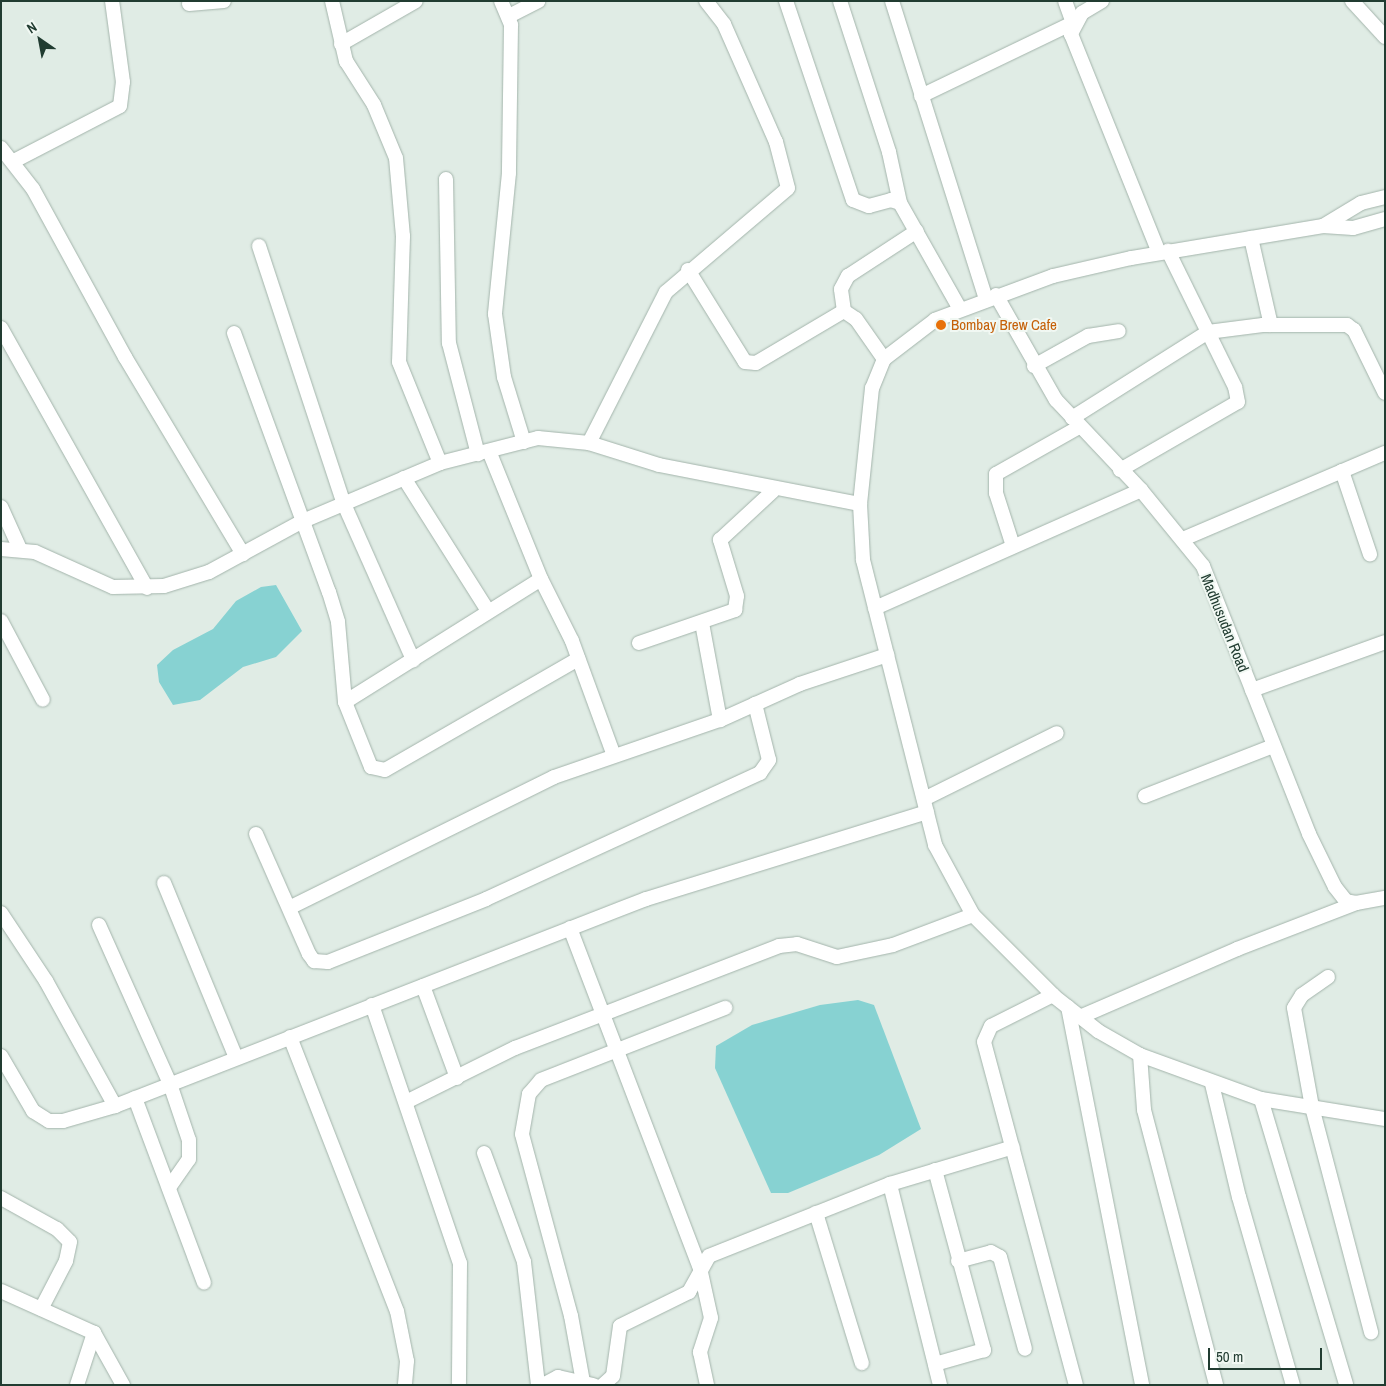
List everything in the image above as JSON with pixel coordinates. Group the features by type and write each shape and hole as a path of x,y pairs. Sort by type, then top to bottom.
{"street":[{"path":"14,161 120,106 123,82 112,1"},
{"path":"189,4 224,1"},
{"path":"332,1 346,61 389,136 396,158 403,236 399,362 440,463"},
{"path":"341,44 416,1"},
{"path":"501,1 509,16 509,173 495,314 504,377 524,442"},
{"path":"509,16 538,1"},
{"path":"589,443 666,292 688,270 788,188 776,142 724,24 706,1"},
{"path":"786,1 853,200 861,205 891,200 900,203"},
{"path":"840,1 890,152 900,203 960,308"},
{"name":"Madhusudan Road","path":"892,1 921,96 991,296 1034,366 1075,422 1141,490 1183,539 1213,587 1273,746 1335,888 1346,901 1356,903"},
{"path":"1065,1 1073,23 1071,34 1163,252 1208,332 1235,387 1238,402 1120,470"},
{"path":"921,96 1073,23 1102,1"},
{"path":"1352,1 1385,37"},
{"path":"1,148 14,161 243,554"},
{"path":"446,179 449,343 483,452 578,659 614,753"},
{"path":"1323,226 1361,203 1385,197"},
{"path":"1385,219 1354,228 1323,226 1163,252 1052,276 960,308 929,324 884,360 872,388 865,425 860,504 863,560 935,844 973,915 1053,995 1080,1017 1140,1055 1212,1084 1261,1099 1385,1119"},
{"path":"884,360 856,319 844,311 841,289 848,276 917,231"},
{"path":"1251,238 1271,325"},
{"path":"259,246 344,504 413,660"},
{"path":"688,270 731,343 751,365 844,311"},
{"path":"1013,546 996,493 996,474 1208,332 1271,325 1347,325 1354,330 1385,393"},
{"path":"1,328 147,588"},
{"path":"1034,366 1088,336 1119,330"},
{"path":"234,333 338,622 344,702 364,756 371,767 385,770 578,659"},
{"path":"1,549 20,549 113,587 147,588 209,572 303,521 440,463 538,438 589,443 659,466 774,491 860,504"},
{"path":"1183,539 1385,453"},
{"path":"1342,471 1370,554"},
{"path":"404,478 488,611"},
{"path":"875,608 1141,490"},
{"path":"639,642 729,615 737,604 720,540 774,491"},
{"path":"1,507 20,549"},
{"path":"344,702 541,579"},
{"path":"1,620 43,700"},
{"path":"702,623 720,720"},
{"path":"1252,690 1385,642"},
{"path":"291,907 374,862 614,753 720,720 755,704 887,655"},
{"path":"256,834 291,907 309,954 320,964 486,899 760,773 769,760 755,704"},
{"path":"1,1056 41,1118 63,1121 115,1106 646,899 925,806 1057,733"},
{"path":"1145,796 1273,746"},
{"path":"164,883 236,1058"},
{"path":"1080,1017 1356,903 1385,898"},
{"path":"1,913 46,981 115,1106"},
{"path":"406,1102 516,1048 779,946 797,944 837,957 892,945 973,915"},
{"path":"99,925 170,1084 190,1149 169,1188"},
{"path":"570,928 700,1268 711,1318 700,1352 707,1385"},
{"path":"1328,977 1302,995 1294,1008 1312,1107 1370,1332"},
{"path":"423,986 457,1078"},
{"path":"1053,995 986,1033 1013,1147 1076,1385"},
{"path":"372,1005 460,1263 459,1385"},
{"path":"1068,1007 1142,1385"},
{"path":"543,1385 558,1377 588,1384 521,1125 529,1094 541,1080 725,1008"},
{"path":"290,1037 397,1311 407,1361 406,1385"},
{"path":"1140,1055 1144,1110 1216,1385"},
{"path":"1212,1084 1239,1197 1293,1385"},
{"path":"135,1098 204,1283"},
{"path":"1261,1099 1346,1385"},
{"path":"607,1384 620,1326 689,1292 700,1268 721,1250 890,1184 1013,1147"},
{"path":"484,1153 524,1262 538,1385"},
{"path":"934,1170 984,1350 935,1364"},
{"path":"890,1184 940,1385"},
{"path":"1,1198 57,1229 70,1242 66,1261 41,1309"},
{"path":"816,1213 862,1363"},
{"path":"958,1261 991,1252 1000,1256 1025,1349"},
{"path":"1,1291 94,1333 124,1385"},
{"path":"77,1385 94,1333"}],"water":[{"path":"276,585 302,631 276,657 243,667 200,700 173,705 159,682 157,665 173,650 213,629 236,601 261,587"},
{"path":"858,1000 874,1005 921,1129 879,1155 788,1193 771,1193 715,1068 716,1046 752,1025 820,1005"}],"place":[{"name":"Bombay Brew Cafe","path":"941,325"}]}
